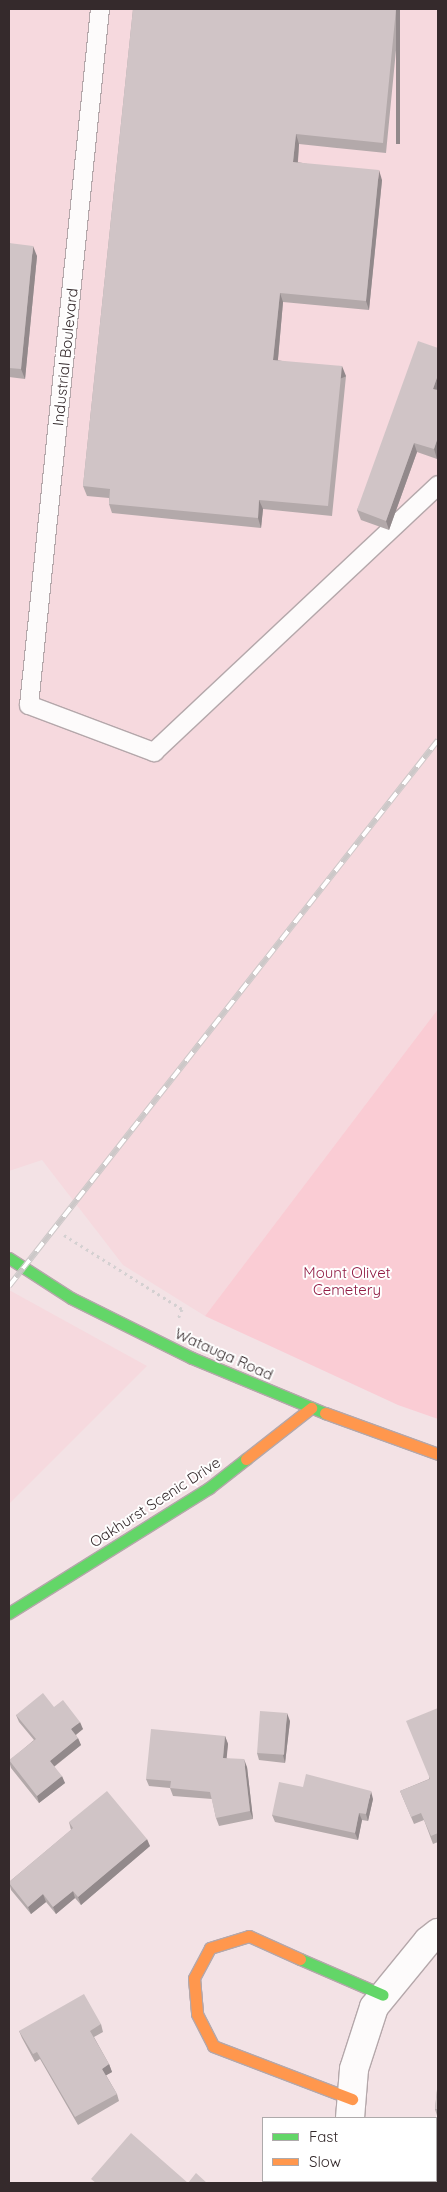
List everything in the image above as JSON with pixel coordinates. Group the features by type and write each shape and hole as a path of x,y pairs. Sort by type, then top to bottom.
{"street":[{"name":"Watauga Road","path":"9,1258 71,1298 167,1344 311,1408 438,1454"},
{"name":"Oakhurst Scenic Drive","path":"9,1613 209,1488 311,1408"},
{"path":"383,1995 249,1936 210,1948 194,1978 197,2014 213,2046 351,2109 354,2069 374,2007 428,1941 438,1934"}],"lane":[{"name":"Industrial Boulevard","path":"100,9 29,705 154,752 438,485"}],"path":[{"path":"64,1235 182,1309 167,1344"}],"shaded area":[{"path":"9,9 438,9 438,1009 205,1316 123,1265 42,1160 9,1171"},
{"path":"9,1290 147,1366 9,1504"}],"green space":[{"name":"Mount Olivet Cemetery","path":"438,1009 438,1419 398,1405 205,1316"}],"building":[{"path":"133,9 396,9 383,143 296,134 293,162 379,170 366,301 280,293 273,360 342,366 328,506 259,500 258,518 109,504 110,489 83,486"},
{"path":"9,243 33,246 21,369 9,368"},
{"path":"418,341 438,348 438,375 433,389 438,390 438,437 434,449 414,443 386,521 357,510"},
{"path":"43,1693 54,1707 63,1700 80,1722 71,1729 78,1738 50,1761 62,1776 37,1796 9,1760 36,1739 16,1715"},
{"path":"438,1708 438,1833 431,1836 421,1813 411,1817 400,1791 430,1779 406,1721"},
{"path":"260,1711 287,1713 284,1755 257,1753"},
{"path":"151,1729 225,1736 223,1758 244,1759 250,1811 216,1818 210,1792 170,1788 171,1781 146,1779"},
{"path":"306,1774 371,1791 366,1814 359,1813 355,1833 272,1815 279,1782 303,1787"},
{"path":"107,1791 147,1839 78,1897 73,1891 53,1907 43,1894 28,1907 9,1882 73,1828 69,1822"},
{"path":"84,1994 101,2024 90,2031 109,2064 102,2069 117,2094 75,2117 37,2052 33,2054 19,2031"},
{"path":"438,2080 438,2109 435,2109"},
{"path":"438,2122 438,2153 437,2153"},
{"path":"131,2133 188,2183 96,2183 91,2179"},
{"path":"196,2173 207,2183 188,2183"}],"railway":[{"path":"9,1286 438,740"}],"traffic: fast":[{"path":"9,1258 71,1298 192,1358 325,1413"},
{"path":"9,1613 209,1488 246,1459"},
{"path":"300,1959 383,1995"}],"traffic: slow":[{"path":"246,1459 311,1408"},
{"path":"325,1413 438,1454"},
{"path":"300,1959 249,1936 210,1948 194,1978 197,2014 213,2046 352,2099"}]}
